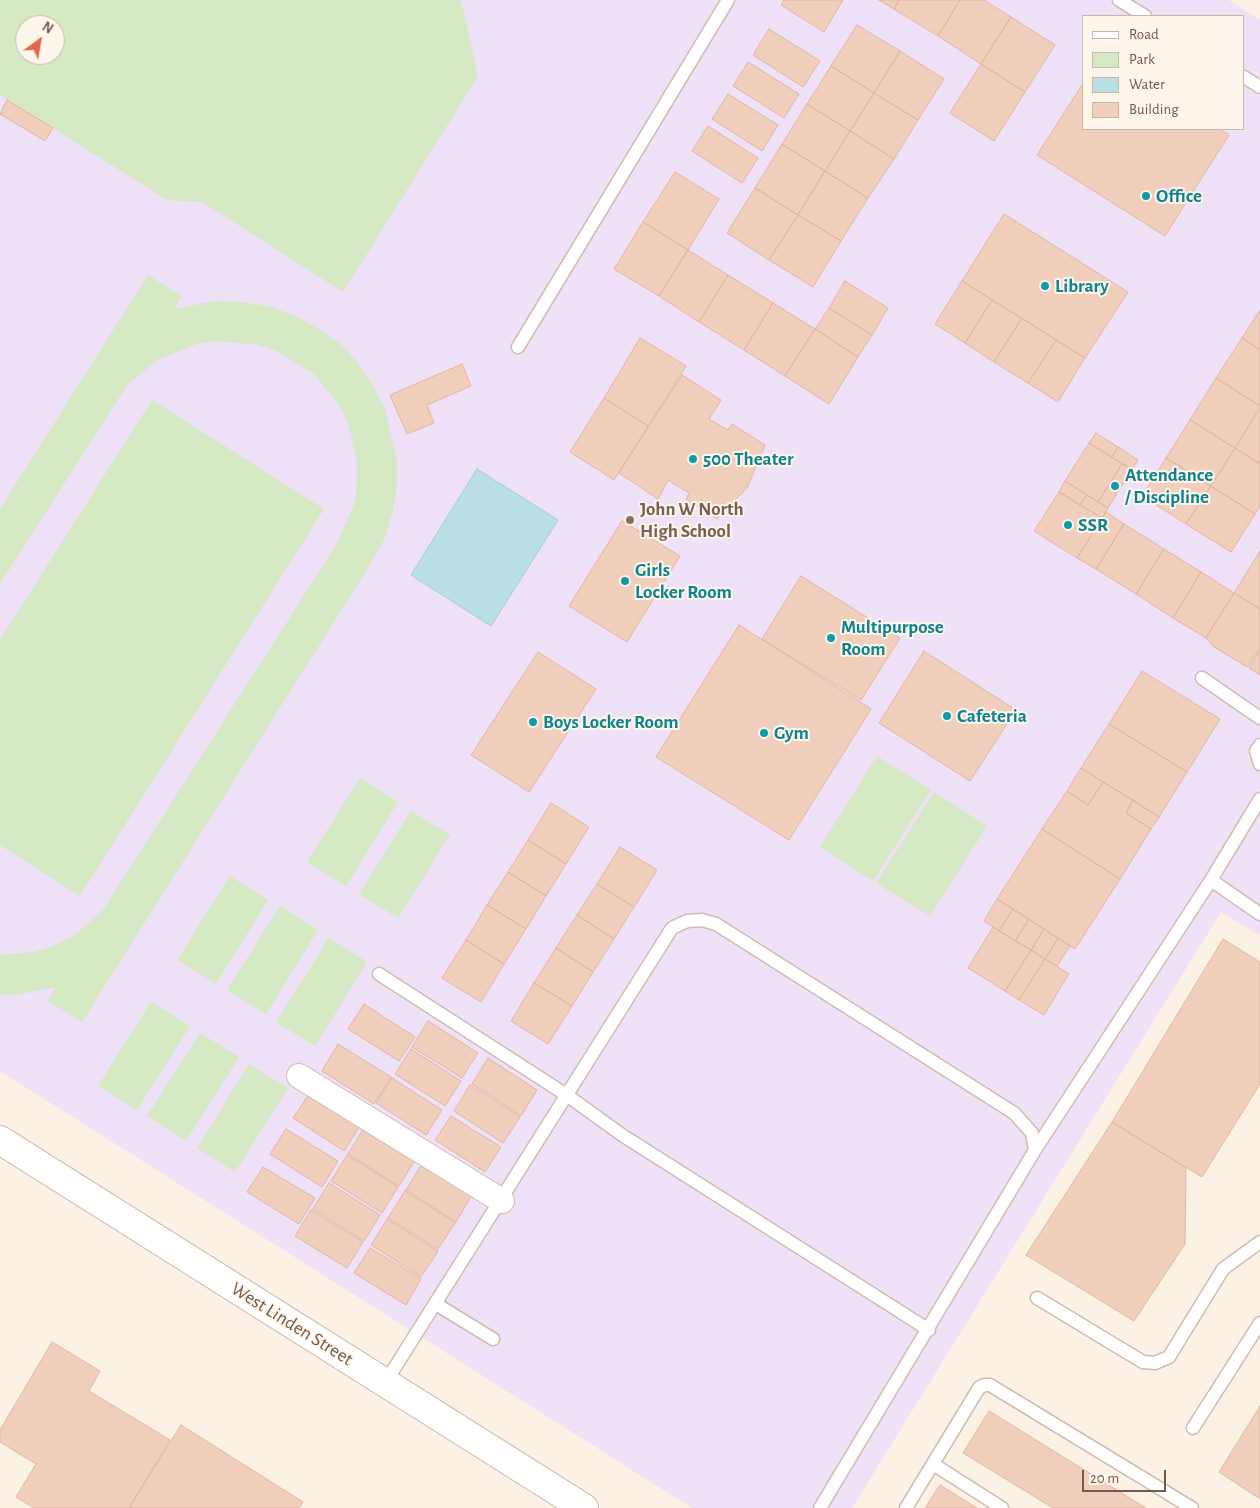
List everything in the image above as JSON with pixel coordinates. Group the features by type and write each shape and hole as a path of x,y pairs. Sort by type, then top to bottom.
{"main road":[{"name":"West Linden Street","path":"0,1140 584,1508"}],"street":[{"path":"299,1076 502,1201"}],"lane":[{"path":"518,347 728,0"},
{"path":"1118,0 1143,15"},
{"path":"1245,78 1260,87"},
{"path":"1202,678 1260,718"},
{"path":"1260,745 1256,751 1260,764"},
{"path":"820,1508 1036,1150 1212,880 1260,799"},
{"path":"1212,880 1260,914"},
{"path":"385,1383 502,1201 672,928 687,921 702,920 716,924 1014,1113 1032,1133 1036,1150"},
{"path":"379,974 568,1096 622,1136 929,1330"},
{"path":"1038,1298 1143,1362 1155,1363 1169,1357 1223,1269 1260,1242"},
{"path":"436,1304 493,1339"},
{"path":"1193,1428 1260,1323"},
{"path":"906,1508 979,1388 990,1385 1192,1508"},
{"path":"932,1464 1002,1508"}],"shaded area":[{"name":"John W North High School","path":"0,0 1229,0 1260,20 1260,936 1221,912 852,1508 692,1508 0,1071"}],"green space":[{"path":"0,0 461,0 478,76 343,292 202,202 167,200 0,95"},
{"path":"148,275 181,296 174,309 215,301 242,302 268,306 294,315 339,343 358,363 373,385 385,409 397,461 397,488 384,540 371,563 82,1022 48,1001 56,987 16,995 0,995 0,955 34,952 53,946 72,937 103,910 338,542 354,504 357,484 357,463 348,423 339,405 313,373 278,352 258,345 217,341 197,344 159,359 127,385 0,584 0,509"},
{"path":"152,400 324,509 80,896 0,845 0,640"},
{"path":"877,756 931,790 873,881 820,847"},
{"path":"360,778 398,802 346,886 307,862"},
{"path":"934,792 987,826 930,916 876,883"},
{"path":"411,811 450,835 398,918 359,894"},
{"path":"230,876 268,900 216,984 177,960"},
{"path":"280,906 318,930 266,1014 227,990"},
{"path":"329,938 367,962 315,1046 276,1022"},
{"path":"151,1002 190,1026 137,1110 98,1086"},
{"path":"200,1033 239,1057 186,1141 147,1116"},
{"path":"249,1064 288,1088 235,1172 197,1148"}],"water":[{"path":"477,469 558,520 491,626 411,575"}],"building":[{"path":"784,0 843,0 824,32 781,5"},
{"path":"879,0 899,0 894,9"},
{"path":"899,0 960,0 938,36 894,9"},
{"path":"960,0 984,0 1011,17 981,64 938,36"},
{"path":"1011,17 1055,45 1025,92 981,64"},
{"path":"857,25 900,51 874,93 831,66"},
{"path":"769,29 820,61 803,87 753,55"},
{"path":"900,51 944,79 918,120 874,93"},
{"path":"748,62 799,94 784,118 733,86"},
{"path":"981,64 1025,92 994,141 950,113"},
{"path":"831,66 874,93 850,131 807,104"},
{"name":"Office","path":"1082,85 1082,130 1221,130 1229,135 1165,236 1037,155"},
{"path":"874,93 918,120 894,159 850,131"},
{"path":"728,94 778,125 762,151 712,119"},
{"path":"7,100 53,128 45,141 0,114"},
{"path":"807,104 850,131 825,171 782,144"},
{"path":"708,126 758,158 742,183 692,151"},
{"path":"850,131 894,159 868,198 825,171"},
{"path":"782,144 825,171 798,215 755,188"},
{"path":"825,171 868,198 841,241 798,215"},
{"path":"675,172 719,199 688,250 643,222"},
{"path":"755,188 798,215 769,260 727,233"},
{"name":"Library","path":"1004,214 1128,292 1085,358 962,281"},
{"path":"798,215 841,241 813,287 769,260"},
{"path":"643,222 688,250 659,296 614,269"},
{"path":"688,250 728,275 699,322 659,296"},
{"path":"728,275 773,303 744,350 699,322"},
{"path":"845,281 888,308 872,335 829,308"},
{"path":"962,281 992,300 965,343 935,324"},
{"path":"992,300 1022,318 994,362 965,343"},
{"path":"773,303 815,329 785,376 744,350"},
{"path":"829,308 872,335 858,357 815,329"},
{"path":"1260,310 1260,350 1242,338"},
{"path":"1022,318 1056,340 1028,383 994,362"},
{"path":"815,329 858,357 829,404 785,376"},
{"path":"640,338 686,366 648,426 604,398"},
{"path":"1242,338 1260,350 1260,406 1216,378"},
{"path":"1056,340 1085,358 1058,402 1028,383"},
{"path":"462,364 471,386 427,405 434,423 407,434 390,395"},
{"name":"500 Theater","path":"682,375 721,400 709,419 728,430 732,424 765,445 747,488 717,519 686,499 689,493 668,480 658,499 619,473"},
{"path":"1216,378 1260,406 1235,448 1190,420"},
{"path":"604,398 648,426 614,480 570,452"},
{"path":"1260,409 1260,464 1235,448"},
{"path":"1190,420 1235,448 1211,486 1166,458"},
{"path":"1096,433 1118,447 1112,457 1089,443"},
{"path":"1089,443 1122,464 1098,502 1065,481"},
{"path":"1118,447 1138,460 1132,469 1112,457"},
{"path":"1235,448 1260,464 1260,507 1255,514 1211,486"},
{"path":"1166,458 1211,486 1186,524 1142,496"},
{"name":"Attendance / Discipline","path":"1122,464 1132,469 1108,508 1098,502"},
{"path":"1065,481 1087,495 1080,505 1059,492"},
{"path":"1211,486 1255,514 1231,552 1186,524"},
{"name":"SSR","path":"1059,492 1102,518 1077,558 1034,531"},
{"path":"1087,495 1108,508 1102,518 1080,505"},
{"path":"1106,512 1124,524 1096,569 1077,558"},
{"name":"Girls Locker Room","path":"622,521 680,556 627,642 569,606"},
{"path":"1124,524 1164,549 1136,594 1096,569"},
{"path":"1164,549 1201,572 1173,618 1136,594"},
{"path":"1260,551 1260,609 1234,593"},
{"path":"1201,572 1234,593 1206,638 1173,618"},
{"name":"Multipurpose Room","path":"801,576 900,638 861,700 762,639"},
{"path":"1234,593 1260,609 1260,648 1247,667 1214,647 1206,638"},
{"name":"Gym","path":"739,625 871,709 789,840 656,757"},
{"path":"1260,650 1260,675 1249,668"},
{"name":"Cafeteria","path":"924,651 1016,710 970,781 879,723"},
{"name":"Boys Locker Room","path":"538,652 596,689 529,792 471,755"},
{"path":"1142,671 1220,719 1187,772 1109,724"},
{"path":"1109,724 1187,772 1159,817 1081,768"},
{"path":"1081,768 1103,782 1088,805 1067,791"},
{"path":"1103,782 1133,800 1126,813 1151,829 1120,879 1042,829 1067,791 1088,805"},
{"path":"1133,800 1159,817 1151,829 1126,813"},
{"path":"551,803 589,827 566,864 528,840"},
{"path":"1042,829 1120,879 1075,949 997,899"},
{"path":"528,840 566,864 546,896 508,872"},
{"path":"620,847 657,870 634,907 597,884"},
{"path":"508,872 546,896 526,929 487,905"},
{"path":"597,884 634,907 614,939 577,915"},
{"path":"997,899 1013,909 999,931 984,921"},
{"path":"487,905 526,929 504,964 466,940"},
{"path":"1013,909 1029,919 1015,941 999,931"},
{"path":"577,915 614,939 593,972 556,948"},
{"path":"1029,919 1044,929 1031,950 1015,941"},
{"path":"993,927 1031,950 1005,991 968,968"},
{"path":"1044,929 1058,938 1045,959 1031,950"},
{"path":"1058,938 1070,946 1057,966 1045,959"},
{"path":"1223,939 1260,962 1260,1084 1202,1177 1112,1122"},
{"path":"466,940 504,964 481,1002 442,978"},
{"path":"556,948 593,972 572,1006 534,983"},
{"path":"1031,950 1045,959 1019,1000 1005,991"},
{"path":"1045,959 1069,974 1044,1015 1019,1000"},
{"path":"534,983 572,1006 548,1044 511,1021"},
{"path":"364,1004 415,1037 399,1061 348,1029"},
{"path":"428,1021 478,1053 462,1078 412,1047"},
{"path":"338,1044 391,1077 374,1104 322,1071"},
{"path":"411,1049 461,1081 445,1106 395,1074"},
{"path":"488,1058 537,1090 521,1116 472,1084"},
{"path":"392,1078 442,1110 426,1135 376,1103"},
{"path":"470,1085 520,1117 503,1143 454,1111"},
{"path":"309,1094 360,1126 344,1151 293,1118"},
{"path":"451,1116 501,1147 485,1172 435,1140"},
{"path":"1112,1122 1186,1168 1185,1244 1134,1321 1026,1255"},
{"path":"364,1128 415,1160 399,1186 348,1154"},
{"path":"286,1129 338,1161 322,1187 270,1154"},
{"path":"347,1155 398,1187 382,1213 331,1181"},
{"path":"422,1164 472,1195 456,1222 406,1190"},
{"path":"263,1167 315,1198 299,1224 247,1192"},
{"path":"329,1183 380,1215 364,1241 313,1209"},
{"path":"405,1191 455,1223 438,1249 388,1218"},
{"path":"311,1210 363,1242 347,1268 295,1236"},
{"path":"387,1219 438,1251 421,1277 371,1245"},
{"path":"370,1248 421,1279 406,1305 354,1273"},
{"path":"52,1342 100,1371 89,1391 170,1440 129,1508 34,1508 16,1497 36,1464 0,1442 0,1430"},
{"path":"1260,1406 1260,1499 1219,1472"},
{"path":"989,1411 1146,1508 1053,1508 963,1453"},
{"path":"181,1425 303,1502 299,1508 129,1508"},
{"path":"940,1485 977,1508 925,1508"}],"place":[{"name":"Office","path":"1146,196"},
{"name":"Library","path":"1045,286"},
{"name":"500 Theater","path":"693,459"},
{"name":"Attendance / Discipline","path":"1115,486"},
{"name":"John W North High School","path":"630,520"},
{"name":"SSR","path":"1068,525"},
{"name":"Girls Locker Room","path":"625,581"},
{"name":"Multipurpose Room","path":"831,638"},
{"name":"Cafeteria","path":"947,716"},
{"name":"Boys Locker Room","path":"533,722"},
{"name":"Gym","path":"764,733"}]}
